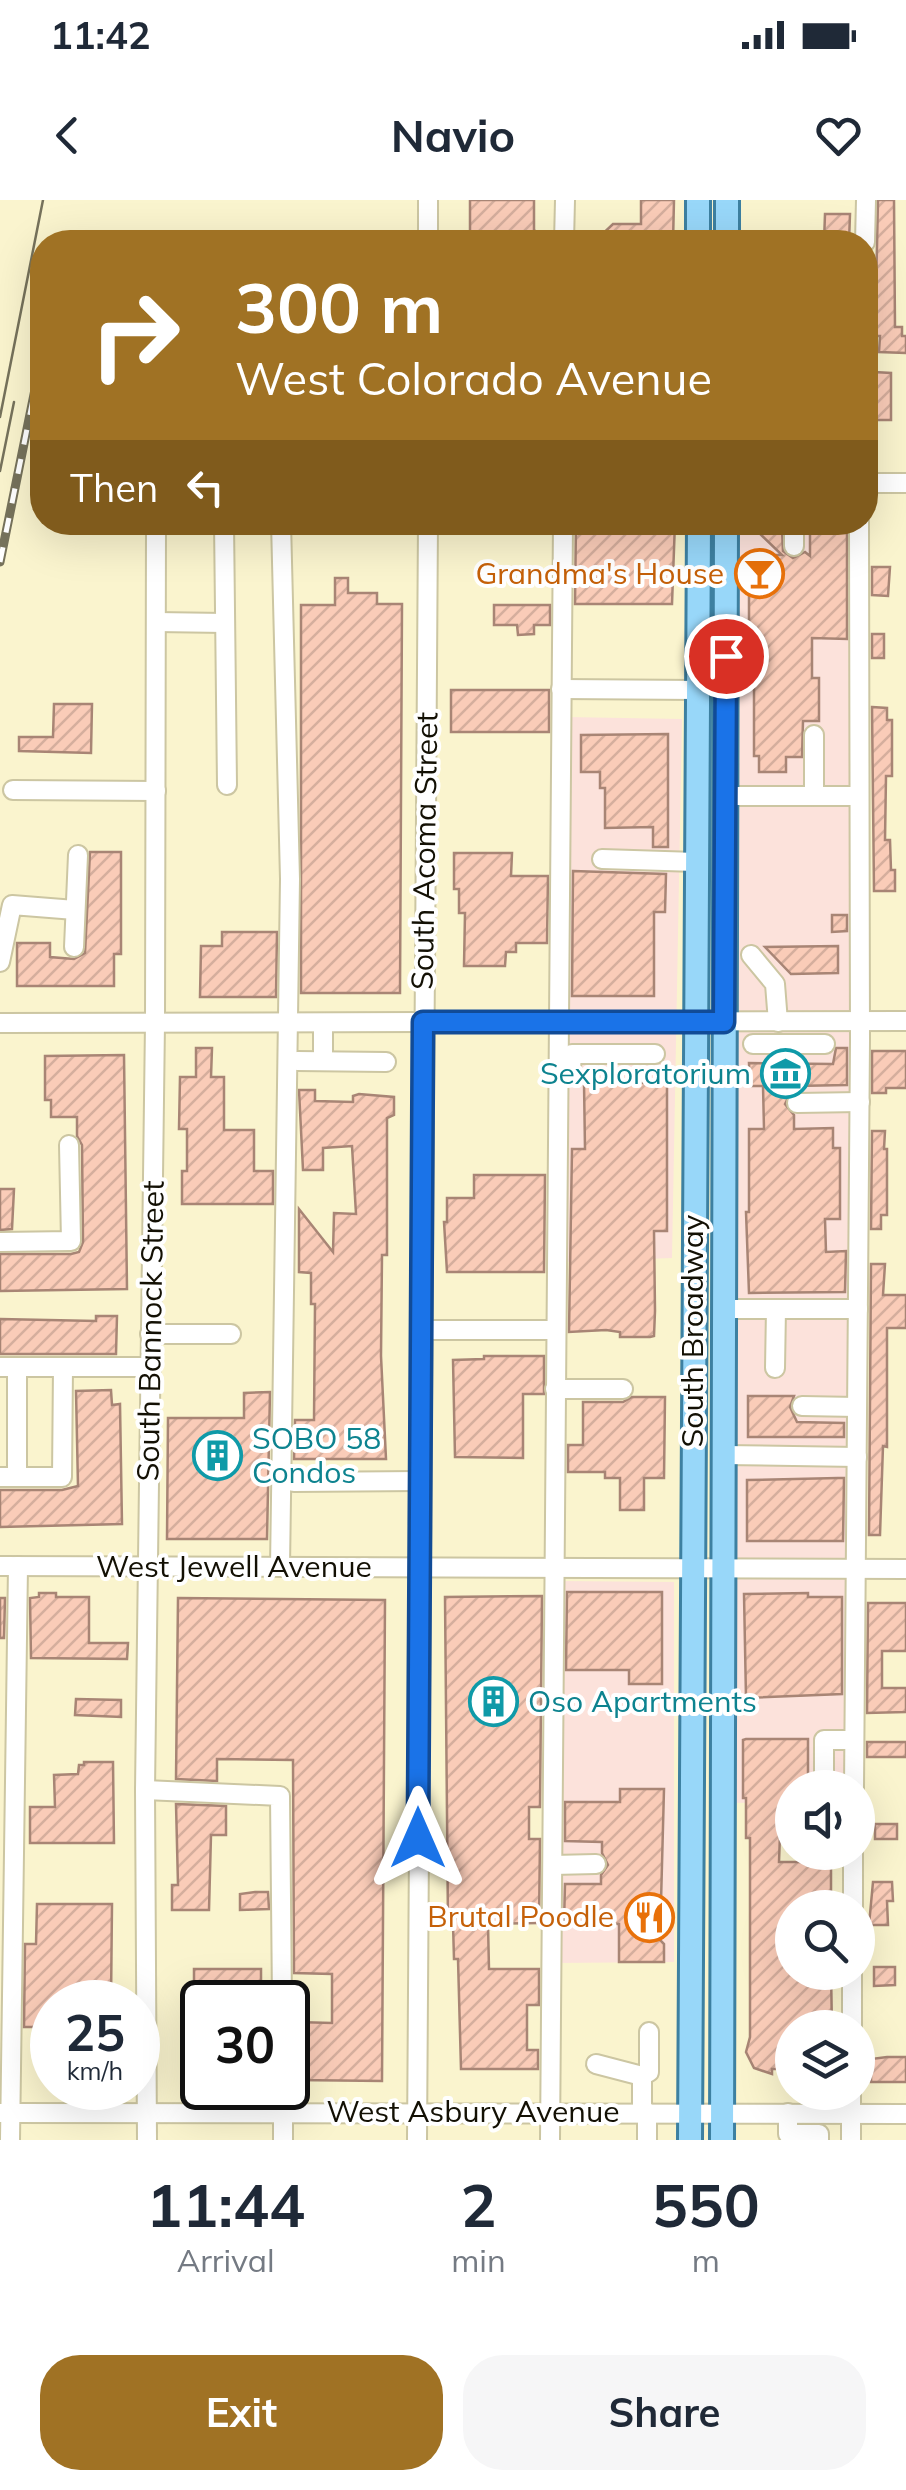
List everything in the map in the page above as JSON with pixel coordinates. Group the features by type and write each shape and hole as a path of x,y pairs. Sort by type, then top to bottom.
{"main road":[{"path":"698,200 698,230"},
{"path":"727,200 727,230"},
{"name":"South Broadway","path":"699,535 696,862 710,1022 724,1310 723,1455 708,1569"},
{"name":"South Broadway","path":"690,2140 706,2112 710,1022 726,796 726,535"},
{"name":"South Broadway","path":"706,2112 722,2140"}],"street":[{"path":"428,200 428,230"},
{"path":"564,230 565,200"},
{"path":"865,230 866,200"},
{"path":"878,483 906,483"},
{"name":"South Bannock Street","path":"147,2140 144,1790 156,1023 156,535"},
{"path":"224,535 227,785"},
{"path":"280,1567 290,879 281,535"},
{"name":"South Acoma Street","path":"417,2140 428,535"},
{"path":"550,2140 563,535"},
{"path":"794,535 794,546"},
{"path":"854,1770 860,1102 858,535"},
{"path":"156,622 225,623"},
{"path":"561,690 698,690"},
{"path":"814,735 814,796"},
{"path":"13,790 156,791"},
{"path":"726,796 860,796"},
{"path":"74,948 78,856"},
{"path":"602,859 696,862"},
{"path":"0,962 12,905 75,910"},
{"path":"751,955 775,984 770,1022 758,1044 816,1044 807,1021"},
{"path":"0,1022 906,1021"},
{"path":"322,1023 323,1061"},
{"path":"558,1068 571,1068 572,1054 654,1054"},
{"path":"297,1061 386,1062"},
{"path":"797,1103 860,1102"},
{"path":"0,1242 71,1241 69,1145"},
{"path":"724,1310 858,1309"},
{"path":"775,1368 776,1310"},
{"path":"420,1330 555,1330"},
{"path":"150,1334 232,1334"},
{"path":"63,1366 62,1476 8,1477 8,1367 63,1366 150,1367"},
{"path":"555,1388 624,1388"},
{"path":"802,1406 857,1407"},
{"path":"723,1455 857,1457"},
{"path":"294,1482 420,1482"},
{"path":"9,1566 5,2112 10,2140"},
{"name":"West Jewell Avenue","path":"9,1566 906,1569"},
{"path":"824,1770 824,1740 854,1740"},
{"path":"144,1790 280,1796 282,1980"},
{"path":"553,1864 596,1864"},
{"path":"596,2064 642,2076 649,2072 649,2032"},
{"path":"642,2076 647,2140"},
{"path":"851,2110 851,2140"},
{"name":"West Asbury Avenue","path":"5,2112 906,2114"},
{"path":"283,2112 283,2140"},
{"path":"788,2112 788,2134 819,2134 819,2140"}],"shaded area":[{"path":"736,535 853,535 849,1770 775,1770 775,1802 730,1803"},
{"path":"565,717 682,719 672,1258 563,1262"},
{"path":"558,1581 674,1582 674,1962 555,1963"}],"building":[{"path":"470,200 534,200 534,230 470,230"},
{"path":"641,200 674,200 673,230 607,230 613,224 641,224"},
{"path":"878,200 894,200 895,327 902,327 902,336 906,336 906,353 879,352"},
{"path":"825,214 850,214 849,230 824,230"},
{"path":"878,372 891,373 891,420 878,420"},
{"path":"576,535 675,535 672,604 575,604"},
{"path":"761,535 782,535 783,551 793,558 805,552 810,556 810,535 847,535 847,639 812,638 812,678 819,678 819,721 803,721 802,757 786,757 786,772 759,772 759,756 754,756 749,555 782,555"},
{"path":"872,567 890,567 888,596 872,595"},
{"path":"335,578 348,578 348,593 377,593 377,604 402,604 400,993 301,993 301,605 335,605"},
{"path":"494,605 550,605 550,625 534,625 534,634 518,635 517,625 494,625"},
{"path":"872,634 884,634 884,658 872,658"},
{"path":"451,690 549,690 549,732 451,732"},
{"path":"54,704 92,704 91,753 19,751 19,737 53,737"},
{"path":"872,707 887,708 887,720 892,720 892,776 886,776 885,840 890,840 895,891 874,891"},
{"path":"668,734 668,847 653,847 653,827 605,828 605,788 600,788 600,772 581,772 581,735"},
{"path":"90,852 121,852 121,954 114,954 114,986 17,986 17,943 50,943 50,957 74,959 85,953"},
{"path":"454,853 512,853 511,876 548,876 547,943 516,943 516,952 506,952 505,966 464,966 465,913 459,913 459,889 454,889"},
{"path":"573,871 666,874 665,912 654,912 654,996 572,996"},
{"path":"832,915 847,915 847,931 832,932"},
{"path":"222,932 277,932 276,997 200,997 201,946 222,946"},
{"path":"838,946 838,973 791,974 765,947"},
{"path":"196,1048 212,1048 211,1077 224,1077 224,1130 254,1130 254,1171 273,1171 273,1204 182,1204 187,1129 179,1129 180,1077 196,1077"},
{"path":"836,1048 847,1048 847,1085 794,1086 785,1104 794,1115 794,1129 833,1128 833,1148 840,1148 840,1219 825,1219 826,1252 846,1251 845,1292 749,1293 749,1129 764,1129 763,1086 750,1086 749,1063 833,1064"},
{"path":"872,1051 906,1051 906,1088 872,1093"},
{"path":"124,1055 127,1289 0,1291 0,1254 71,1254 79,1252 83,1242 82,1145 77,1136 77,1117 51,1117 51,1100 45,1100 45,1056"},
{"path":"584,1083 667,1083 667,1231 654,1231 654,1336 620,1337 620,1332 606,1330 569,1332 572,1149 585,1149"},
{"path":"299,1090 315,1090 315,1101 353,1102 353,1096 359,1094 394,1097 394,1115 387,1118 387,1255 382,1255 386,1459 294,1459 295,1420 314,1420 315,1304 311,1304 311,1273 299,1272 299,1209 333,1252 334,1213 356,1214 352,1146 323,1148 323,1170 303,1170"},
{"path":"872,1131 885,1131 887,1149 887,1215 881,1215 881,1229 871,1229"},
{"path":"474,1175 545,1175 544,1272 447,1272 447,1198 474,1198"},
{"path":"0,1189 14,1189 12,1229 0,1230"},
{"path":"871,1264 885,1264 883,1295 906,1295 906,1328 887,1328 887,1447 883,1446 880,1535 869,1535"},
{"path":"96,1316 117,1316 116,1354 0,1354 0,1319 96,1321"},
{"path":"544,1356 544,1394 523,1394 523,1458 455,1457 453,1360"},
{"path":"111,1390 112,1405 120,1404 122,1524 0,1527 0,1490 62,1490 78,1486 76,1391"},
{"name":"SOBO 58 Condos","path":"270,1392 267,1539 167,1539 168,1418 244,1418 244,1393"},
{"path":"748,1396 794,1396 790,1407 797,1422 844,1423 844,1437 748,1437"},
{"path":"632,1397 665,1397 664,1478 644,1478 644,1510 620,1510 620,1478 605,1478 605,1472 568,1472 568,1445 583,1445 583,1402 623,1402"},
{"path":"844,1478 843,1541 747,1541 747,1480"},
{"path":"567,1592 662,1592 662,1684 629,1684 629,1670 566,1670"},
{"path":"39,1593 89,1597 89,1643 128,1643 127,1659 31,1658 30,1598 39,1597"},
{"path":"808,1593 808,1597 842,1597 842,1694 746,1698 744,1594"},
{"name":"Oso Apartments","path":"542,1596 540,1807 529,1807 529,1839 540,1839 539,1923 488,1924 489,1969 539,1969 539,2005 527,2005 527,2050 538,2050 538,2069 461,2069 458,1959 454,1959 453,1924 448,1924 445,1597"},
{"path":"0,1598 5,1598 4,1638 0,1638"},
{"path":"178,1598 385,1600 382,2081 310,2080 310,2022 332,2023 332,1974 294,1973 293,1760 217,1759 217,1781 176,1779"},
{"path":"868,1603 906,1603 906,1651 882,1651 882,1688 906,1688 906,1712 867,1713"},
{"path":"76,1699 121,1700 121,1717 75,1715"},
{"path":"808,1739 808,1770 775,1770 775,1870 831,1870 831,1890 775,1890 775,1990 831,1990 832,2010 775,2010 772,2074 754,2068 746,2052 750,2037 750,1838 746,1838 743,1798 743,1740"},
{"path":"867,1742 906,1742 906,1757 867,1757"},
{"path":"113,1762 114,1843 30,1843 30,1807 55,1807 54,1775 78,1774 79,1765"},
{"path":"620,1789 664,1789 660,1940 664,1944 664,1962 619,1962 619,1924 564,1923 565,1884 601,1884 601,1875 608,1865 602,1842 565,1841 565,1802 620,1802"},
{"path":"176,1804 226,1806 226,1835 211,1835 209,1910 172,1910 172,1885 178,1885"},
{"path":"875,1824 897,1824 897,1839 875,1839"},
{"path":"873,1882 892,1882 893,1901 887,1901 888,1925 875,1925"},
{"path":"268,1892 269,1909 240,1910 240,1894"},
{"path":"37,1904 112,1904 111,1980 30,1980 30,2027 24,2027 25,1944 36,1944"},
{"path":"875,1967 895,1967 895,1985 875,1986"},
{"path":"194,1969 261,1969 261,1980 194,1980"},
{"path":"906,2057 906,2082 875,2082 875,2058"}],"tram line":[{"path":"37,230 43,200"},
{"path":"0,417 30,266"},
{"path":"0,471 14,402"}],"railway":[{"path":"0,562 30,414"}],"place":[{"name":"Grandma's House","path":"759,574"},
{"name":"Sexploratorium","path":"786,1074"},
{"name":"SOBO 58 Condos","path":"217,1456"},
{"name":"Oso Apartments","path":"493,1702"},
{"name":"Brutal Poodle","path":"649,1917"}],"route":[{"path":"418,1838 423,1022 724,1022 726,656"}]}
